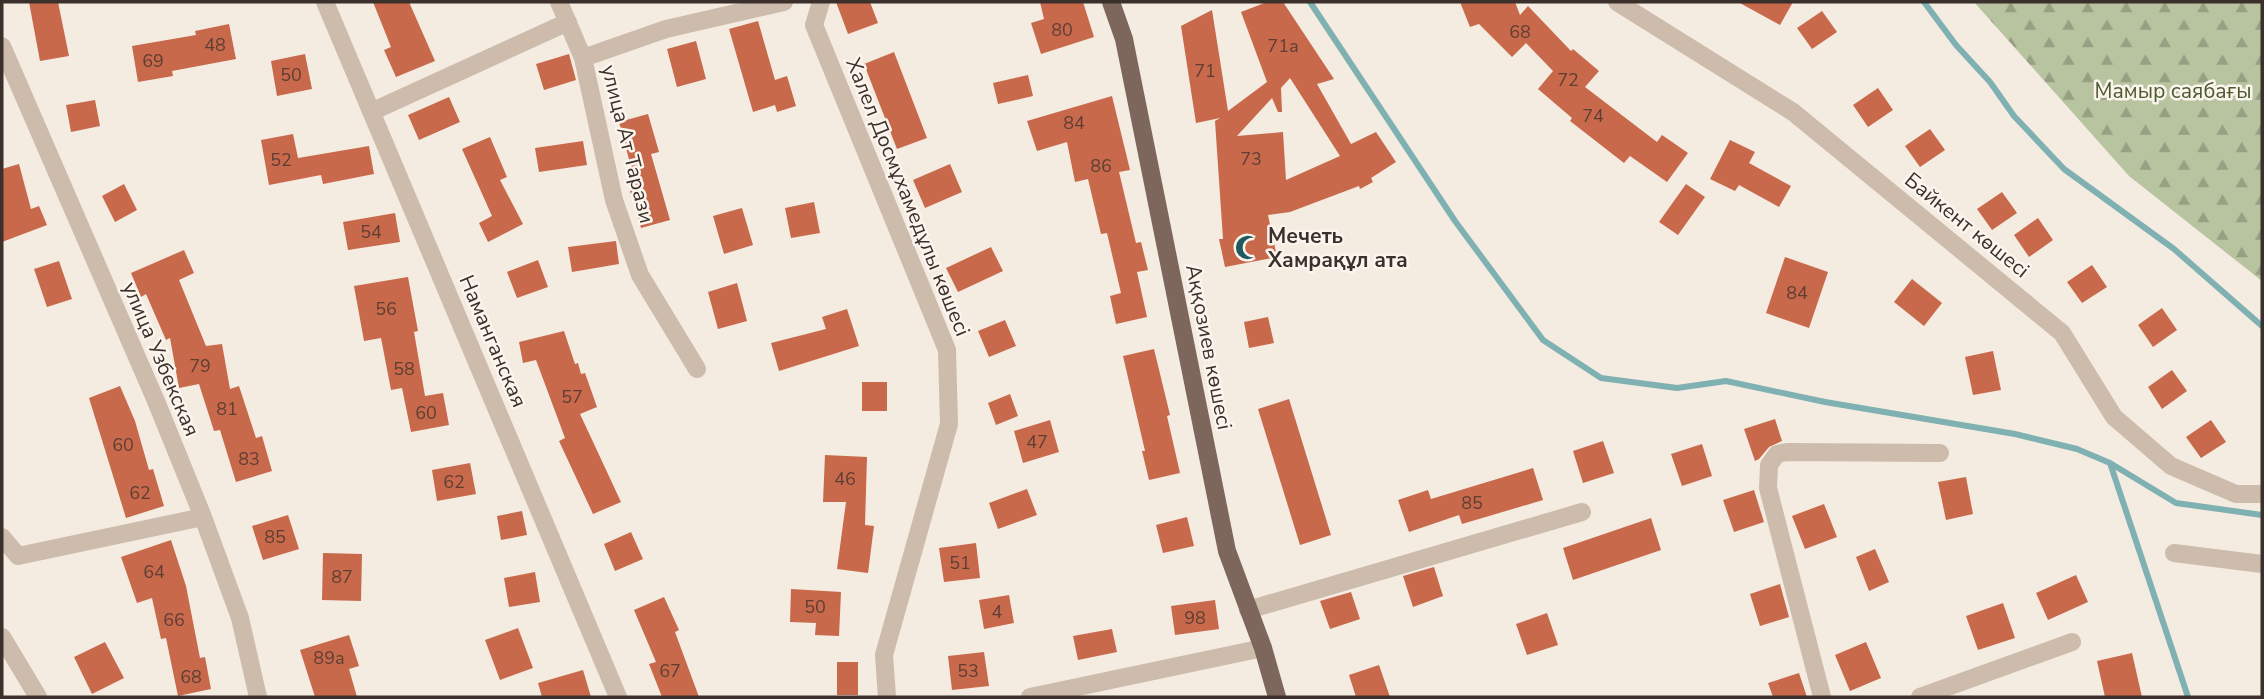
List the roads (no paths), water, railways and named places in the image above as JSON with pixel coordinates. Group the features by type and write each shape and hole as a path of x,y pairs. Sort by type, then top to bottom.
{"main road":[{"name":"Аққозиев көшесі","path":"1111,2 1124,38 1227,551 1263,648 1277,697"}],"street":[{"name":"Наманганская","path":"325,2 618,697"},
{"name":"улица Ат Тарази","path":"559,2 583,58 614,200 640,275 697,369"},
{"path":"583,58 666,29 784,2"},
{"name":"Халел Досмұхамедұлы көшесі","path":"821,2 814,25 947,350 949,424 884,655 887,697"},
{"name":"Байкент көшесі","path":"1617,2 1793,112 2062,333 2114,417 2171,466 2236,494 2262,494"},
{"path":"371,112 568,22"},
{"name":"улица Узбекская","path":"2,46 156,401 203,517 240,618 258,697"},
{"path":"1822,697 1769,488 1769,465 1777,454 1787,452 1940,453"},
{"path":"1248,610 1582,512"},
{"path":"2,537 18,556 203,517"},
{"path":"2174,553 2262,564"},
{"path":"2,637 38,697"},
{"path":"1920,697 2072,642"},
{"path":"1030,697 1263,648"}],"waterway":[{"path":"1310,2 1455,221 1543,340 1601,378 1677,388 1726,381 1825,402 2015,434 2077,449 2110,463 2176,503 2262,515"},
{"path":"1924,2 1956,45 1990,82 2014,116 2064,169 2174,249 2262,326"},
{"path":"2110,463 2188,697"}],"place":[{"name":"Мечеть Хамрақұл ата","path":"1248,248"}],"park label":[{"name":"Мамыр саябағы","path":"2173,91"}]}
